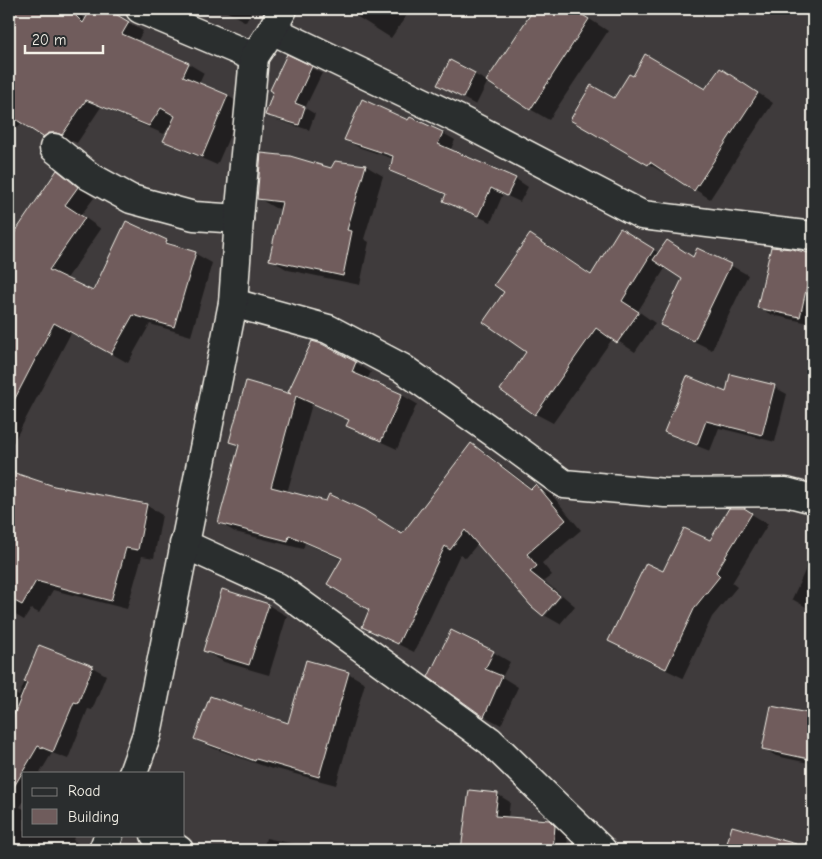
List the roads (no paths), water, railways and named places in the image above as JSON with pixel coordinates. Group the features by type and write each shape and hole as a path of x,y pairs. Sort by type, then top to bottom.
{"street":[{"path":"140,9 254,57"},
{"path":"133,772 147,734 233,303 254,57 278,19 458,120 642,215 813,236"},
{"path":"54,148 89,176 131,199 194,216 239,219"},
{"path":"233,303 328,329 402,368 486,426 564,484 665,493 786,492 813,499"},
{"path":"184,544 278,587 490,742 602,850"},
{"path":"103,850 109,836"},
{"path":"158,836 179,850"}]}
